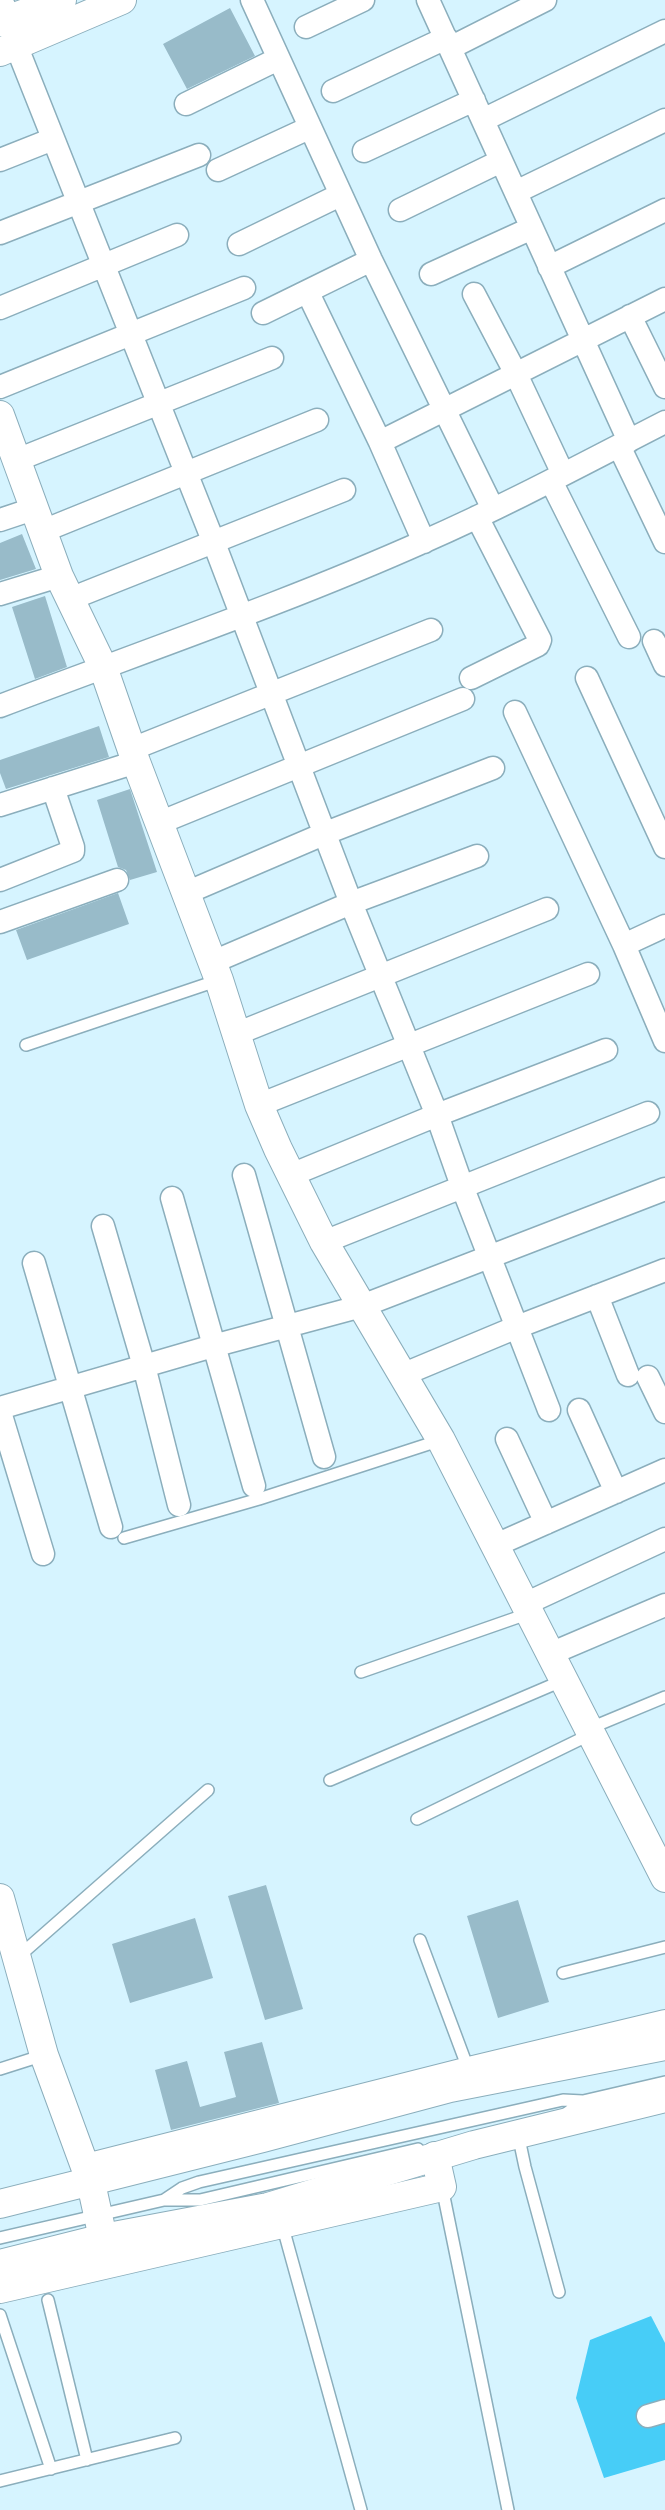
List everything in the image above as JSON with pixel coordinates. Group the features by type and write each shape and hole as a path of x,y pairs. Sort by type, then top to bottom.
{"street":[{"path":"4,14 62,0"},
{"path":"122,0 8,48 53,139 214,543 326,833 351,903 437,1114 462,1186 549,1410"},
{"path":"252,0 340,195 445,409 485,513 540,640 538,645 472,678"},
{"path":"306,27 363,0"},
{"path":"428,0 582,338 665,542"},
{"path":"333,91 545,0"},
{"path":"483,120 665,31"},
{"path":"186,104 278,59"},
{"path":"364,151 474,100"},
{"path":"516,192 665,120"},
{"path":"218,170 309,128"},
{"path":"0,160 53,139"},
{"path":"0,233 199,155"},
{"path":"400,210 501,161"},
{"path":"238,244 340,195"},
{"path":"548,266 665,210"},
{"path":"431,274 532,228"},
{"path":"0,308 177,236"},
{"path":"264,313 308,293 371,260"},
{"path":"0,387 244,288"},
{"path":"308,293 380,442 424,542"},
{"path":"474,294 515,372 557,478 629,637"},
{"path":"380,442 582,338 665,299"},
{"path":"630,316 665,387"},
{"path":"9,447 157,403 272,358"},
{"path":"0,415 9,447 65,587 103,667 134,756 216,971 259,1106 324,1242 441,1440 665,1878"},
{"path":"0,520 38,520 186,474 317,420"},
{"path":"0,706 242,617 424,542 557,478 665,422"},
{"path":"0,594 65,587 214,543 344,490"},
{"path":"0,805 53,788 134,756 272,693 431,630"},
{"path":"654,641 665,665"},
{"path":"587,678 665,847"},
{"path":"159,822 463,699"},
{"path":"515,712 624,945 665,1042"},
{"path":"186,893 326,833 493,768"},
{"path":"0,880 72,851 73,847 53,788"},
{"path":"216,971 351,903 478,856"},
{"path":"0,922 117,880"},
{"path":"236,1034 547,909"},
{"path":"624,945 665,926"},
{"path":"259,1106 408,1044 588,974"},
{"path":"291,1175 437,1114 606,1050"},
{"path":"324,1242 648,1113"},
{"path":"244,1175 324,1457"},
{"path":"43,1554 0,1410 213,1346 362,1306 665,1189"},
{"path":"172,1198 254,1486"},
{"path":"103,1226 144,1366 179,1505"},
{"path":"34,1263 70,1388 118,1533"},
{"path":"402,1375 517,1327 665,1270"},
{"path":"597,1296 638,1376 665,1412"},
{"path":"578,1410 616,1492"},
{"path":"506,1439 546,1523"},
{"path":"496,1545 665,1470"},
{"path":"527,1608 665,1539"},
{"path":"550,1654 665,1605"},
{"path":"0,1898 44,2056 88,2176 101,2227"},
{"path":"0,2204 88,2176 469,2070 665,2024"},
{"path":"88,2176 450,2088 665,2046"},
{"path":"0,2289 279,2214 435,2156 665,2098"},
{"path":"0,2264 101,2227 279,2214 442,2187 435,2156"}],"lane":[{"path":"26,1045 216,971"},
{"path":"118,1533 259,1499 441,1440"},
{"path":"361,1672 527,1608"},
{"path":"330,1780 564,1680"},
{"path":"417,1819 590,1731 665,1697"},
{"path":"17,1959 208,1790"},
{"path":"420,1940 469,2070"},
{"path":"563,1973 665,1947"},
{"path":"0,2069 44,2056"},
{"path":"0,2238 101,2227 164,2200 199,2182 563,2100 583,2102 665,2082"},
{"path":"164,2200 184,2201 210,2198 566,2114 583,2102"},
{"path":"518,2134 558,2292"},
{"path":"442,2187 508,2510"},
{"path":"279,2214 361,2510"},
{"path":"48,2300 87,2460"},
{"path":"0,2315 51,2469"},
{"path":"0,2482 175,2438"}],"shaded area":[{"path":"651,2316 665,2343 665,2460 604,2478 576,2398 590,2340"}],"building":[{"path":"230,8 255,56 187,89 163,44"},
{"path":"22,534 36,569 0,580 0,543"},
{"path":"45,596 67,667 35,679 12,607"},
{"path":"99,726 109,757 6,789 0,773 0,760"},
{"path":"130,789 157,872 130,880 126,870 118,867 97,800"},
{"path":"118,893 129,924 27,960 16,930"},
{"path":"266,1885 303,2009 265,2020 228,1896"},
{"path":"518,1900 549,2002 498,2018 467,1916"},
{"path":"195,1918 213,1978 130,2003 112,1944"},
{"path":"262,2042 279,2103 171,2130 155,2070 187,2061 200,2107 236,2097 224,2052"}]}
